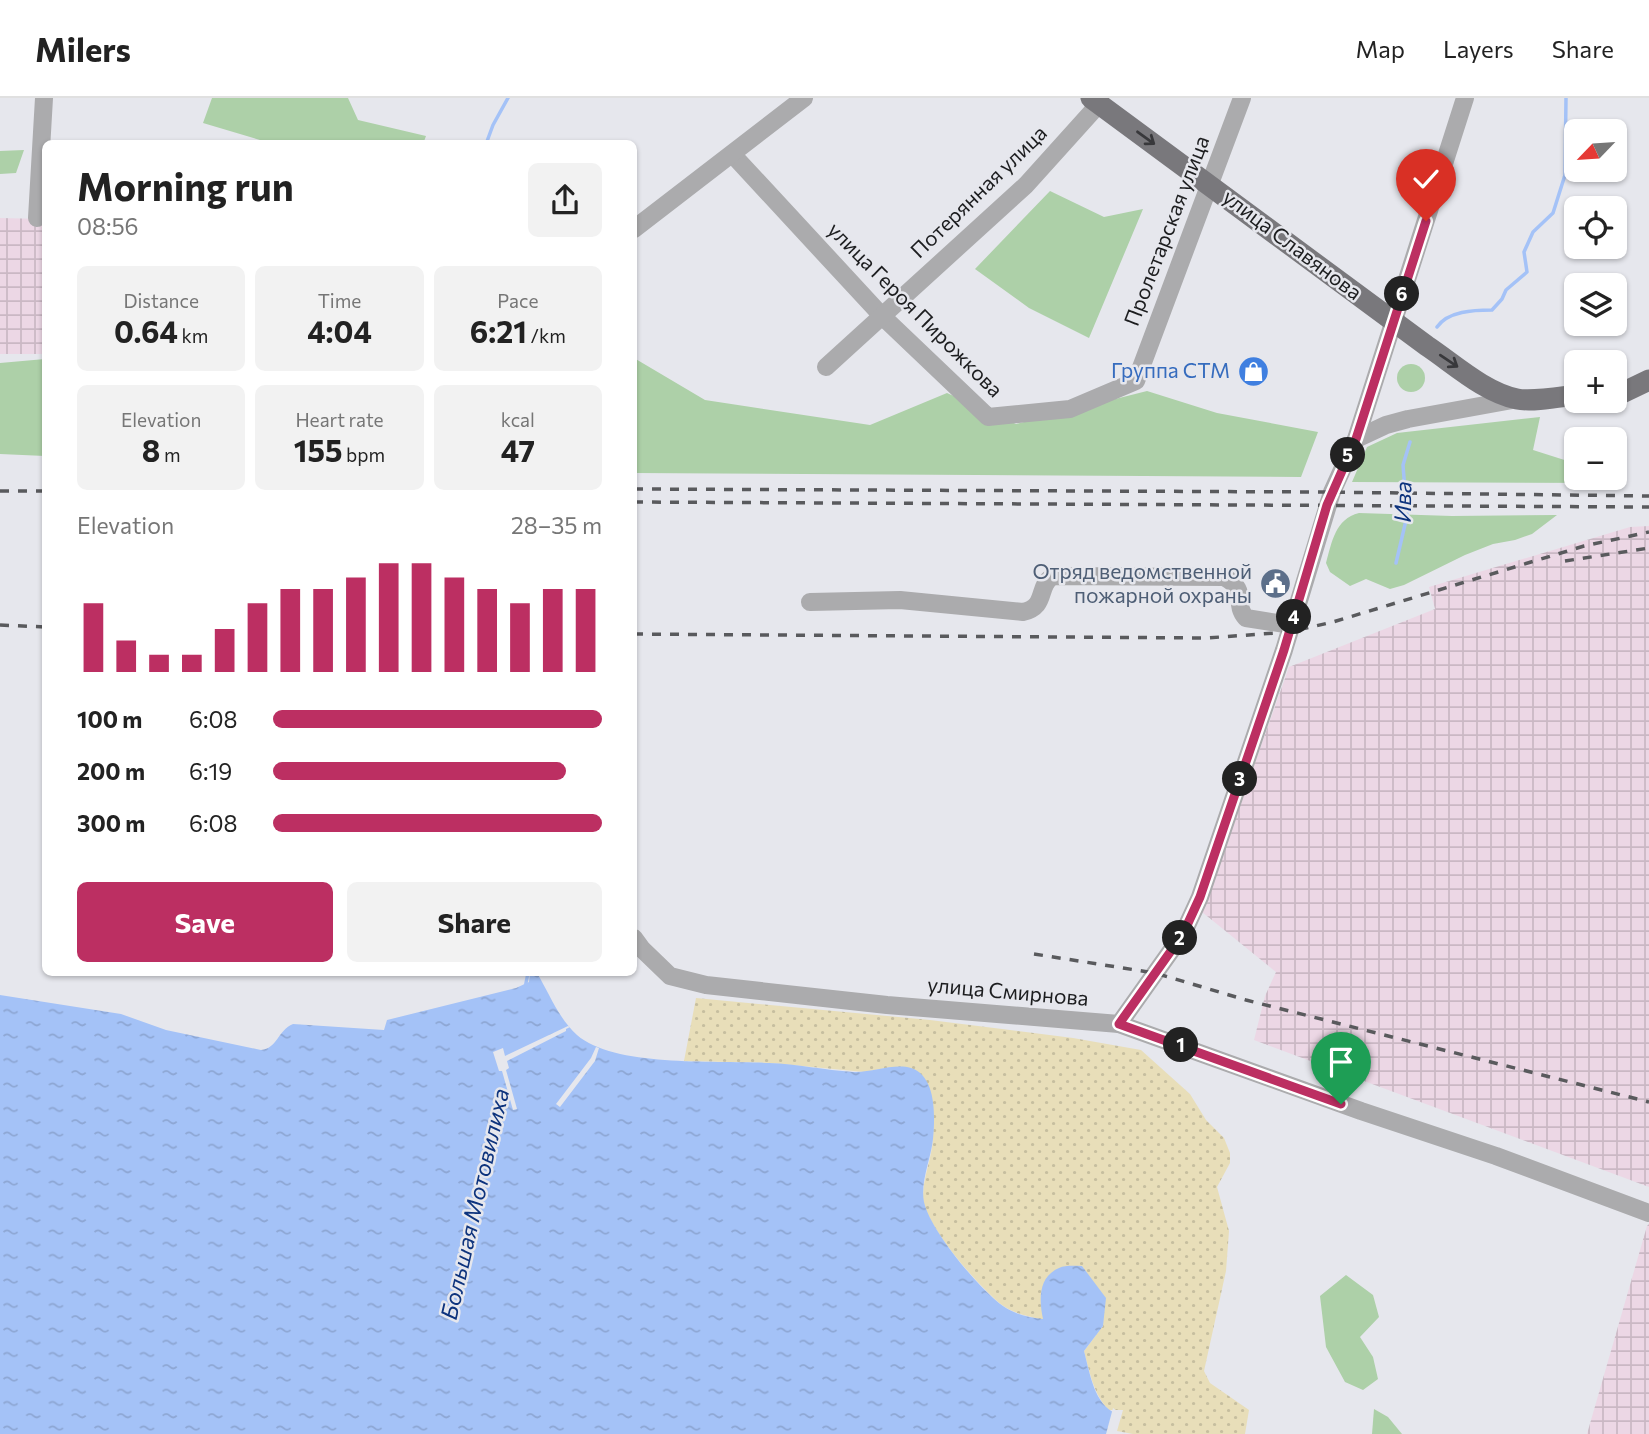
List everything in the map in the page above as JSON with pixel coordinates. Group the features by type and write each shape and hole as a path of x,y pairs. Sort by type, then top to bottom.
{"main road":[{"name":"улица Славянова","path":"1095,101 1393,321 1475,378 1496,391 1518,399 1564,396"},
{"path":"1627,391 1649,380"}],"street":[{"path":"37,218 44,98"},
{"path":"637,227 804,98"},
{"name":"Пролетарская улица","path":"1136,381 1242,98"},
{"path":"1119,1024 1192,919 1291,625 1332,492 1356,439 1465,98"},
{"name":"Потерянная улица","path":"826,367 1026,185 1095,101"},
{"name":"улица Героя Пирожкова","path":"733,155 882,316 988,417 1070,409 1136,381"},
{"path":"1356,439 1386,425 1408,419 1518,399"},
{"path":"810,602 900,600 1023,612 1036,607 1045,583 1053,576 1224,577 1237,587 1242,614 1246,618 1291,625"},
{"name":"улица Смирнова","path":"637,942 670,976 706,985 887,1005 1119,1024 1360,1111 1496,1156 1649,1213"}],"shaded area":[{"path":"0,218 42,219 42,354 0,354"},
{"path":"1649,526 1649,1187 1254,1040 1265,996 1276,972 1202,912 1289,667 1435,609 1429,587 1630,527"},
{"path":"1649,1224 1649,1434 1587,1434 1647,1226"}],"green space":[{"path":"212,98 348,98 358,120 426,136 424,140 260,140 203,123"},
{"path":"24,150 16,173 0,174 0,151"},
{"path":"1050,191 1104,217 1143,209 1089,338 1029,308 975,269"},
{"path":"42,359 42,456 0,454 0,363"},
{"path":"637,360 705,400 870,425 947,393 1016,424 1147,391 1217,413 1318,432 1301,477 637,473"},
{"path":"1411,364 1421,368 1425,378 1421,388 1411,392 1401,388 1397,378 1401,368"},
{"path":"1540,417 1533,450 1564,460 1564,483 1352,482 1367,447 1397,433"},
{"path":"1359,513 1557,515 1532,534 1493,544 1390,589 1366,579 1350,586 1330,572 1326,563 1336,532 1345,520"},
{"path":"1346,1275 1373,1295 1379,1317 1360,1337 1373,1357 1378,1379 1363,1390 1345,1382 1326,1347 1320,1296"},
{"path":"1374,1409 1388,1417 1402,1434 1372,1434"}],"sand":[{"path":"696,998 930,1020 1073,1038 1141,1050 1190,1094 1206,1120 1224,1138 1230,1153 1230,1163 1217,1187 1229,1231 1226,1271 1204,1371 1210,1383 1249,1410 1245,1434 1133,1434 1117,1431 1123,1410 1109,1410 1099,1398 1084,1351 1103,1326 1092,1281 1082,1266 1043,1320 1022,1314 1002,1305 981,1285 932,1223 923,1197 933,1138 930,1089 892,1067 864,1072 771,1063 684,1061"}],"water":[{"path":"530,976 539,976 560,1014 577,1035 594,1046 616,1053 641,1058 780,1064 853,1072 904,1067 919,1072 930,1088 934,1109 933,1139 925,1179 924,1202 945,1243 969,1273 1003,1306 1033,1318 1043,1319 1041,1297 1044,1283 1052,1272 1061,1267 1082,1266 1106,1298 1103,1326 1084,1351 1098,1396 1109,1410 1117,1414 1111,1434 0,1434 0,995 121,1014 166,1030 261,1050 271,1046 284,1030 293,1024 384,1030 387,1020 516,988 529,982"}],"pier":[{"path":"570,1027 566,1031 507,1061 509,1068 506,1070 517,1109 513,1110 502,1071 499,1071 493,1052 503,1048 505,1056"},
{"path":"596,1047 599,1048 595,1061 560,1107 556,1104 591,1058"},
{"path":"1113,1408 1121,1414 1115,1434 1106,1434"}],"waterway":[{"name":"Большая Мотовилиха","path":"487,140 508,98"},
{"name":"Ива","path":"1437,327 1454,315 1492,310 1506,290 1527,272 1524,252 1533,232 1553,213 1565,175 1566,98"},
{"name":"Ива","path":"1396,563 1407,516 1403,465 1410,442"},
{"name":"Большая Мотовилиха","path":"525,988 527,976"}],"railway":[{"path":"637,489 1649,496"},
{"path":"0,491 42,491"},
{"path":"637,502 1649,507"},
{"path":"637,634 1207,638 1289,632 1333,622 1584,546 1649,532"},
{"path":"1565,561 1649,548"},
{"path":"0,625 42,627"},
{"path":"1034,954 1155,973 1246,1000 1649,1102"}],"place":[{"name":"Группа СТМ","path":"1253,371"},
{"name":"Отряд ведомственной пожарной охраны","path":"1275,584"}],"route":[{"path":"1341,1104 1119,1024 1192,919 1284,650 1327,505 1356,439 1426,221"}]}
